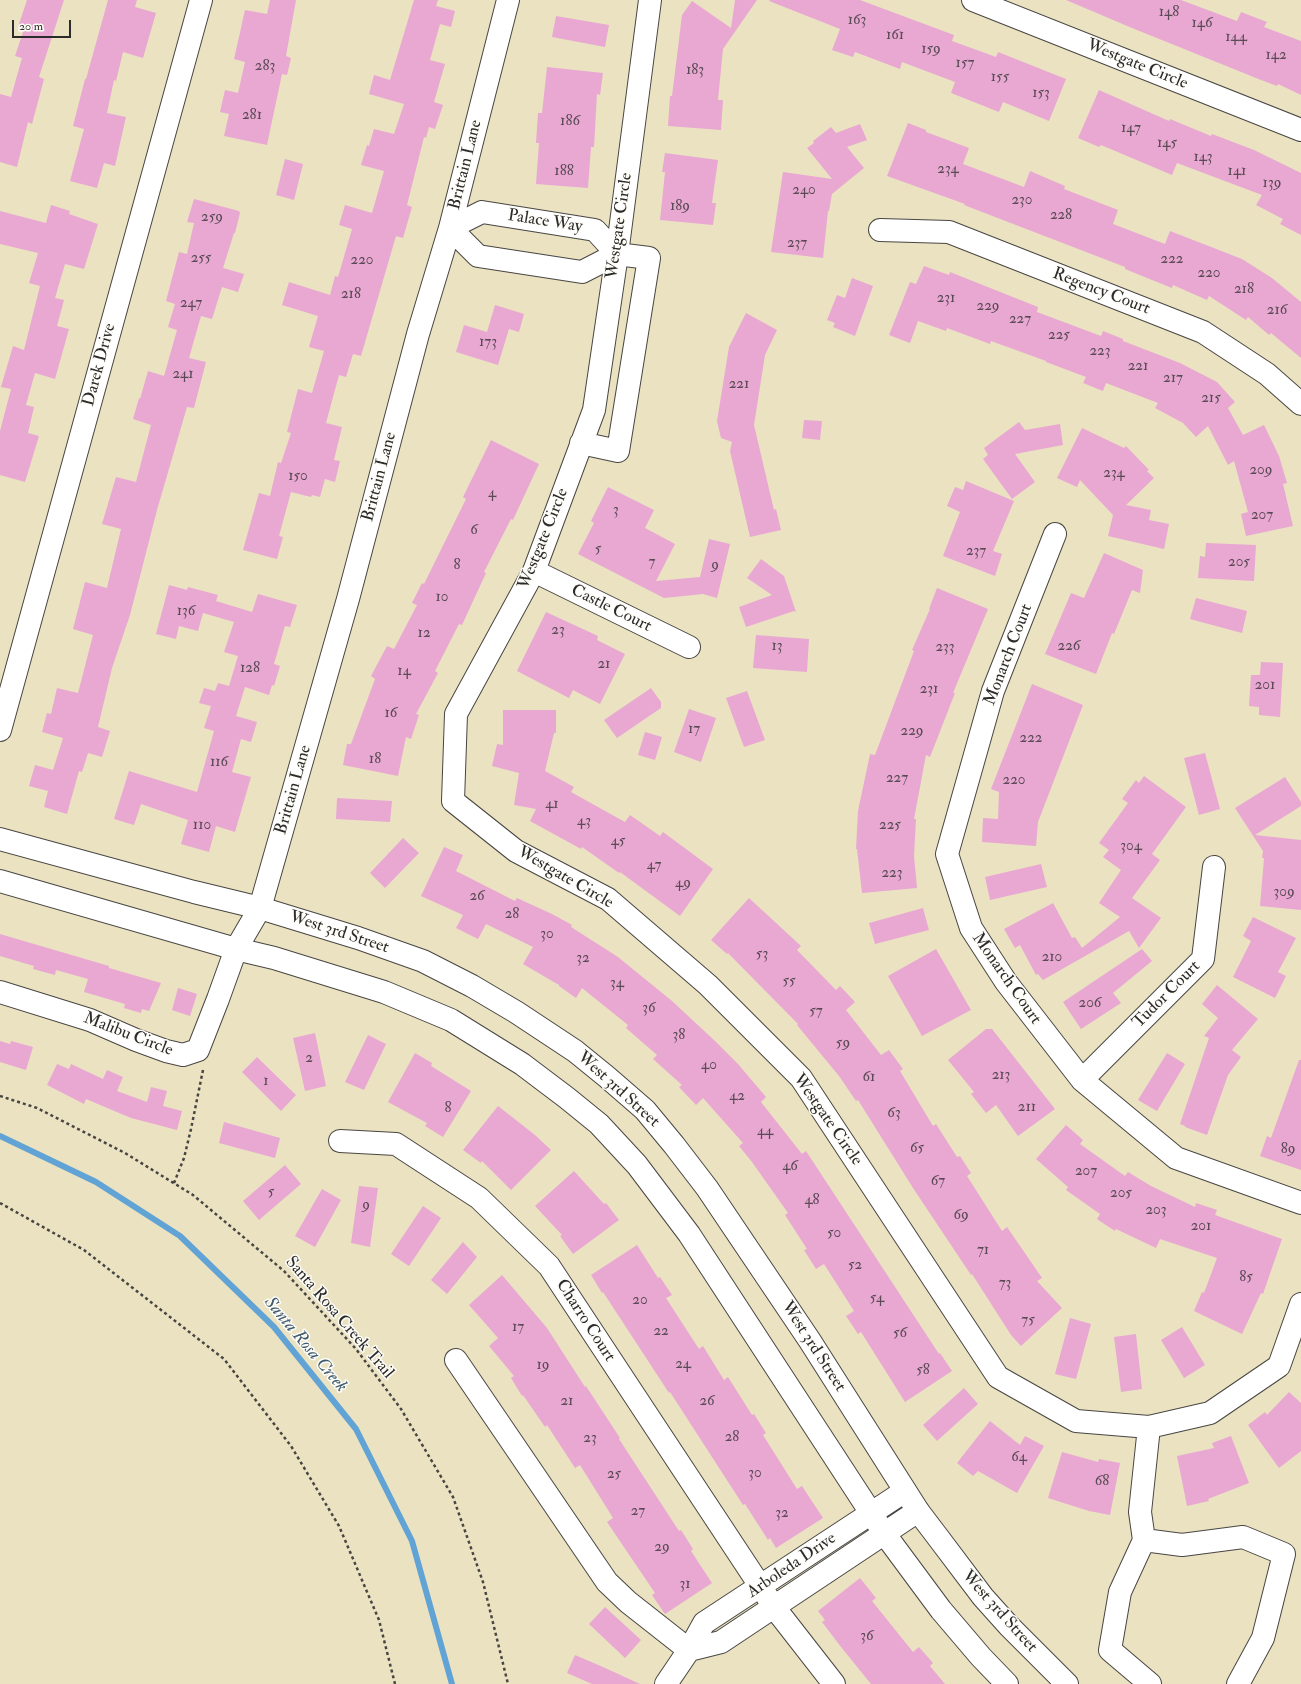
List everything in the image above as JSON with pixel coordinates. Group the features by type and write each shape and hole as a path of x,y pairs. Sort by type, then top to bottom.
{"street":[{"name":"Darek Drive","path":"0,730 201,0"},
{"name":"Brittain Lane","path":"236,949 260,908 347,601 418,334 450,228 508,0"},
{"name":"Westgate Circle","path":"650,0 617,254 594,410 534,571 456,714 453,801 516,851 608,900 708,985 801,1078 998,1377 1076,1421 1149,1427 1210,1413 1279,1366 1301,1304"},
{"name":"Westgate Circle","path":"973,0 1301,130"},
{"name":"Palace Way","path":"450,228 482,212 595,230 617,254"},
{"path":"450,228 478,256 582,272 617,254 649,258 618,451 581,443"},
{"name":"Regency Court","path":"880,230 949,232 1203,332 1267,374 1301,404"},
{"name":"Monarch Court","path":"1055,534 993,691 947,854 971,928 1006,982 1082,1080 1176,1158 1301,1204"},
{"name":"Castle Court","path":"534,571 689,647"},
{"name":"West 3rd Street","path":"0,840 194,892 260,908 358,938 423,961 472,986 516,1012 575,1051 645,1110 674,1145 707,1188 810,1342 918,1510 983,1597 1009,1626 1068,1684"},
{"name":"Tudor Court","path":"1082,1080 1203,959 1214,867"},
{"path":"0,881 236,949 274,958 384,992 451,1020 522,1064 599,1124 637,1165 689,1234 870,1514 941,1610 981,1657 1007,1684"},
{"name":"Malibu Circle","path":"0,992 90,1020 136,1040 166,1051 183,1055 198,1050 236,949"},
{"name":"Charro Court","path":"340,1141 396,1144 479,1198 549,1266 760,1587 834,1684"},
{"path":"456,1360 607,1582 628,1602 689,1650"},
{"path":"1149,1427 1140,1512 1144,1540 1120,1592 1110,1650 1150,1684"},
{"name":"Arboleda Drive","path":"666,1684 689,1650 704,1623 905,1491"},
{"name":"Arboleda Drive","path":"689,1650 721,1642 918,1510"},
{"path":"1144,1540 1182,1545 1243,1537 1284,1554 1264,1638 1238,1684"}],"path":[{"path":"174,1184 184,1158 203,1070 198,1050"},
{"name":"Santa Rosa Creek Trail","path":"0,1096 44,1112 125,1153 192,1196 284,1271 356,1349 401,1409 453,1497 483,1582 508,1684"},
{"path":"0,1202 84,1250 224,1358 291,1446 339,1526 379,1620 395,1684"}],"building":[{"path":"27,0 64,0 39,77 44,79 32,124 28,122 17,167 0,162 0,94 11,97 22,58 15,56 24,29 18,27"},
{"path":"108,0 137,0 135,7 156,13 143,58 123,52 116,81 114,80 107,113 126,117 115,166 104,163 97,188 70,181 84,129 73,126"},
{"path":"270,0 296,0 286,56 291,58 287,75 282,74 267,145 224,136 229,114 220,112 225,90 238,93 245,62 234,59 245,10 267,14"},
{"path":"414,0 438,0 436,6 455,11 451,27 440,24 430,60 445,64 434,102 443,105 435,129 429,127 426,138 424,137 407,205 412,207 403,238 396,236 361,356 353,354 346,377 339,375 326,423 342,427 334,460 340,461 335,482 325,479 320,497 312,495 311,497 291,492 279,536 283,537 277,559 243,550 259,493 270,496 278,462 281,463 291,433 287,432 298,389 312,393 324,351 309,347 318,316 282,305 289,282 330,295 335,276 338,277 352,229 339,225 345,205 372,213 384,171 361,165 374,129 394,134 404,104 369,94 374,75 390,80"},
{"path":"735,0 757,0 723,49 718,100 723,100 721,130 668,126 670,96 672,96 682,15 692,1 731,28"},
{"path":"860,0 954,35 952,41 996,57 998,52 1066,79 1049,121 1003,102 999,112 951,93 955,82 902,62 900,69 855,52 853,57 832,50 840,29 769,1"},
{"path":"1066,0 1181,0 1237,21 1241,12 1267,22 1264,27 1301,41 1301,95 1278,84 1277,86 1261,80"},
{"path":"556,16 609,25 605,47 552,37"},
{"path":"547,67 603,73 600,95 597,94 594,147 591,147 588,188 536,184 539,143 536,143 538,113 542,113"},
{"path":"1099,90 1169,121 1170,119 1211,136 1212,134 1254,150 1301,173 1301,235 1280,224 1283,219 1256,205 1262,195 1177,163 1172,175 1101,145 1099,147 1078,138"},
{"path":"908,123 926,130 926,132 969,148 963,164 1024,187 1030,171 1065,186 1064,189 1118,210 1113,224 1165,244 1170,231 1242,259 1272,278 1301,302 1301,358 1271,333 1269,335 1248,317 1246,320 1209,296 1207,300 1173,285 1172,288 1125,269 1125,267 964,205 965,204 887,176"},
{"path":"860,124 867,140 847,147 864,168 832,194 828,211 823,258 771,252 783,172 832,179 807,148 814,143 813,141 831,127 836,133"},
{"path":"665,153 718,160 712,203 716,203 713,225 660,220 665,172 662,172"},
{"path":"285,159 303,164 294,200 276,195"},
{"path":"194,199 239,211 240,213 235,233 223,268 244,274 238,292 222,287 212,319 201,316 189,358 206,362 194,408 187,407 157,510 130,615 112,668 98,727 110,731 102,757 88,753 82,772 79,771 67,814 44,807 48,791 29,786 35,765 53,770 63,738 42,732 47,713 51,714 57,688 78,693 93,635 73,629 85,582 107,588 121,529 102,524 116,477 136,482 151,425 133,419 148,371 164,376 177,330 168,327 175,304 166,301 179,252 187,254 194,223 187,222"},
{"path":"51,205 70,211 69,214 98,224 84,269 65,264 55,298 64,300 57,326 69,329 55,379 35,373 26,405 34,407 28,433 39,436 25,482 0,475 0,431 11,389 1,387 13,346 24,350 40,286 29,283 38,253 0,244 0,211 46,223"},
{"path":"924,266 949,275 950,272 1038,307 1037,312 1101,336 1103,331 1123,339 1123,341 1180,363 1217,382 1235,402 1228,408 1243,435 1264,425 1279,456 1287,483 1283,484 1293,526 1246,536 1241,514 1248,512 1234,461 1228,465 1208,426 1196,437 1183,423 1155,408 1158,403 1106,383 1103,391 1083,383 1086,377 991,341 990,344 947,328 946,331 918,321 910,343 889,335 910,282 916,284"},
{"path":"852,278 873,286 855,336 833,327 835,323 827,320 837,295 845,298"},
{"path":"495,305 524,314 519,332 509,329 498,365 456,352 464,325 487,332"},
{"path":"746,313 777,330 765,355 754,425 774,510 776,509 781,530 750,537 730,451 732,442 721,438 717,421 729,347"},
{"path":"804,420 822,421 820,440 802,438"},
{"path":"1019,422 1025,430 1060,424 1063,445 1015,454 1035,482 1012,499 983,459 988,455 984,448"},
{"path":"1082,428 1124,448 1126,446 1149,470 1147,471 1154,478 1126,505 1151,510 1149,520 1169,524 1164,549 1108,536 1113,515 1080,480 1077,487 1057,478"},
{"path":"491,440 539,464 513,520 511,519 484,572 486,573 462,625 459,624 435,671 438,673 416,714 419,715 411,739 406,737 398,776 343,765 347,744 351,744 375,679 371,676 387,646 394,649 417,605 412,603 422,583 424,584 466,499 463,497"},
{"path":"966,481 1014,501 993,551 1002,554 995,576 943,556 960,512 947,506 955,487 963,490"},
{"path":"608,487 654,510 645,528 675,544 656,581 700,577 709,539 730,544 717,598 703,594 664,598 578,554 594,523 591,521"},
{"path":"1206,543 1256,545 1254,581 1198,578 1200,556 1205,557"},
{"path":"1104,553 1143,570 1140,593 1132,590 1114,634 1112,633 1096,674 1045,654 1071,593 1084,598"},
{"path":"761,559 784,576 796,612 794,611 746,627 739,607 772,595 747,578"},
{"path":"169,585 187,590 188,587 218,595 216,601 252,612 258,594 297,605 290,627 285,626 274,664 280,666 274,686 272,685 269,695 245,687 236,716 257,722 251,742 241,739 232,772 251,777 235,832 216,826 209,852 181,844 188,820 141,804 134,825 114,819 129,771 197,792 214,731 204,728 211,706 199,703 204,688 215,691 218,683 229,686 238,656 224,652 234,622 203,613 198,631 179,626 176,639 156,634"},
{"path":"937,588 988,609 953,693 955,693 930,757 926,755 914,819 916,819 914,856 917,888 862,893 856,849 858,811 870,754 875,755 914,651 912,650 930,609"},
{"path":"1196,598 1247,611 1242,633 1190,619"},
{"path":"546,612 598,636 597,640 625,654 600,704 573,690 569,698 517,671"},
{"path":"756,635 809,639 807,672 753,668"},
{"path":"1261,662 1283,663 1280,717 1259,715 1259,707 1249,706 1251,675 1260,675"},
{"path":"1032,684 1083,705 1038,822 1036,846 982,842 983,818 998,819 999,792 991,789"},
{"path":"651,688 661,702 661,708 617,738 604,720"},
{"path":"747,691 765,740 744,747 726,698"},
{"path":"689,709 716,718 701,762 674,752"},
{"path":"503,710 556,710 556,733 554,733 545,771 574,787 571,792 625,822 630,815 660,836 663,832 713,869 680,916 620,872 619,873 582,847 581,849 530,821 536,809 514,805 519,773 492,766 497,744 503,745"},
{"path":"645,732 662,737 655,760 638,755"},
{"path":"1205,753 1220,809 1199,815 1184,758"},
{"path":"1144,776 1186,807 1152,854 1160,860 1132,898 1161,918 1139,948 1129,931 1043,980 1038,974 1036,975 1020,945 1015,948 1004,929 1053,903 1072,938 1075,937 1082,948 1120,917 1099,903 1121,870 1103,857 1109,850 1099,843 1128,803 1122,799 1136,780 1139,783"},
{"path":"1285,777 1301,802 1301,806 1255,835 1301,840 1301,910 1260,906 1264,858 1262,858 1263,851 1235,808"},
{"path":"337,798 392,801 390,822 336,819"},
{"path":"403,838 419,853 385,888 370,873"},
{"path":"444,847 463,855 456,871 515,901 517,898 552,914 572,925 571,927 618,957 672,1001 738,1064 766,1097 761,1102 802,1154 806,1151 939,1354 940,1353 952,1371 905,1402 861,1332 858,1334 846,1316 854,1311 824,1264 816,1269 804,1250 807,1249 785,1215 788,1213 739,1146 743,1143 703,1098 696,1105 679,1087 682,1085 653,1059 657,1055 626,1028 628,1025 582,988 576,998 559,985 523,964 533,947 486,924 478,939 456,928 463,915 421,896"},
{"path":"1041,864 1047,887 990,900 985,877"},
{"path":"749,898 801,946 797,950 836,990 840,986 855,1002 846,1010 881,1055 889,1050 903,1069 900,1071 933,1126 936,1124 957,1157 960,1156 971,1173 967,1176 1002,1231 1007,1227 1042,1278 1037,1281 1062,1308 1021,1346 1011,1335 972,1274 971,1275 913,1188 858,1100 856,1101 839,1076 797,1025 798,1024 728,953 727,954 711,940"},
{"path":"923,908 929,930 875,944 869,923"},
{"path":"1253,917 1296,938 1278,972 1286,976 1275,998 1233,977 1251,941 1243,936"},
{"path":"0,934 161,983 149,1011 142,1009 141,1013 124,1008 125,1004 84,992 88,979 56,970 55,975 33,969 34,966 0,956"},
{"path":"936,949 971,1010 922,1036 888,976"},
{"path":"1142,949 1152,961 1113,993 1121,1003 1081,1029 1063,1002"},
{"path":"1217,985 1258,1019 1232,1050 1241,1057 1228,1075 1207,1135 1180,1124 1209,1038 1204,1036 1218,1018 1202,1004"},
{"path":"178,988 197,994 190,1016 172,1010"},
{"path":"986,1029 992,1029 1055,1109 1018,1136 996,1105 986,1113 971,1094 974,1092 948,1060"},
{"path":"315,1033 326,1086 305,1091 293,1038"},
{"path":"368,1035 386,1044 364,1090 345,1082"},
{"path":"0,1041 10,1044 11,1041 33,1047 26,1070 0,1062"},
{"path":"415,1053 432,1063 431,1066 471,1091 443,1137 425,1126 427,1123 388,1102"},
{"path":"1167,1053 1185,1064 1157,1111 1138,1100"},
{"path":"257,1057 296,1095 281,1111 242,1072"},
{"path":"1299,1060 1301,1060 1301,1170 1260,1156 1267,1136 1271,1138"},
{"path":"57,1064 69,1069 71,1064 103,1079 107,1070 123,1077 117,1091 147,1102 151,1087 167,1091 163,1106 182,1111 177,1130 131,1118 86,1099 84,1104 47,1085"},
{"path":"498,1106 535,1135 551,1150 511,1190 482,1161 481,1163 463,1150"},
{"path":"224,1122 280,1138 275,1158 219,1143"},
{"path":"1066,1125 1083,1140 1080,1144 1125,1176 1128,1172 1151,1186 1195,1207 1196,1203 1217,1210 1215,1215 1282,1239 1263,1294 1261,1293 1242,1334 1194,1311 1202,1292 1204,1293 1217,1258 1160,1239 1156,1248 1116,1229 1115,1231 1097,1219 1100,1214 1066,1190 1068,1187 1036,1159"},
{"path":"285,1165 301,1184 259,1220 243,1201"},
{"path":"574,1171 604,1204 606,1203 619,1220 573,1254 560,1236 562,1235 535,1206"},
{"path":"359,1186 378,1188 370,1247 351,1243"},
{"path":"322,1189 341,1200 315,1247 295,1236"},
{"path":"423,1206 441,1218 409,1266 391,1254"},
{"path":"463,1242 477,1257 447,1294 431,1280"},
{"path":"637,1245 658,1278 660,1277 672,1295 666,1298 699,1349 703,1346 724,1380 728,1377 752,1415 754,1414 766,1433 763,1435 797,1489 802,1486 823,1518 776,1548 770,1538 768,1540 745,1504 743,1505 670,1392 669,1393 591,1275"},
{"path":"502,1275 547,1328 620,1438 619,1439 679,1531 681,1530 693,1549 691,1551 712,1583 665,1614 652,1595 655,1593 607,1522 613,1518 580,1465 575,1468 547,1425 545,1427 523,1395 522,1396 511,1378 514,1376 489,1346 498,1338 469,1305"},
{"path":"1070,1318 1091,1324 1076,1379 1055,1374"},
{"path":"1182,1327 1205,1365 1184,1378 1161,1340"},
{"path":"1136,1334 1142,1389 1121,1392 1114,1337"},
{"path":"964,1388 978,1404 937,1441 923,1425"},
{"path":"1289,1392 1301,1403 1301,1451 1279,1468 1248,1425 1265,1412 1267,1415"},
{"path":"990,1421 1020,1445 1025,1436 1044,1446 1017,1493 978,1471 973,1476 957,1463"},
{"path":"1231,1436 1249,1483 1208,1499 1209,1501 1187,1506 1177,1456 1214,1448 1212,1443"},
{"path":"1062,1452 1098,1462 1099,1459 1120,1463 1110,1515 1089,1511 1048,1498"},
{"path":"860,1578 876,1598 872,1601 913,1652 919,1647 933,1663 930,1666 945,1684 871,1684 841,1647 822,1622 825,1620 818,1611"},
{"path":"605,1607 641,1640 625,1658 589,1624"},
{"path":"575,1655 640,1684 592,1684 567,1673"}],"waterway":[{"name":"Santa Rosa Creek","path":"0,1136 96,1182 180,1236 274,1327 356,1429 412,1541 452,1684"}]}
